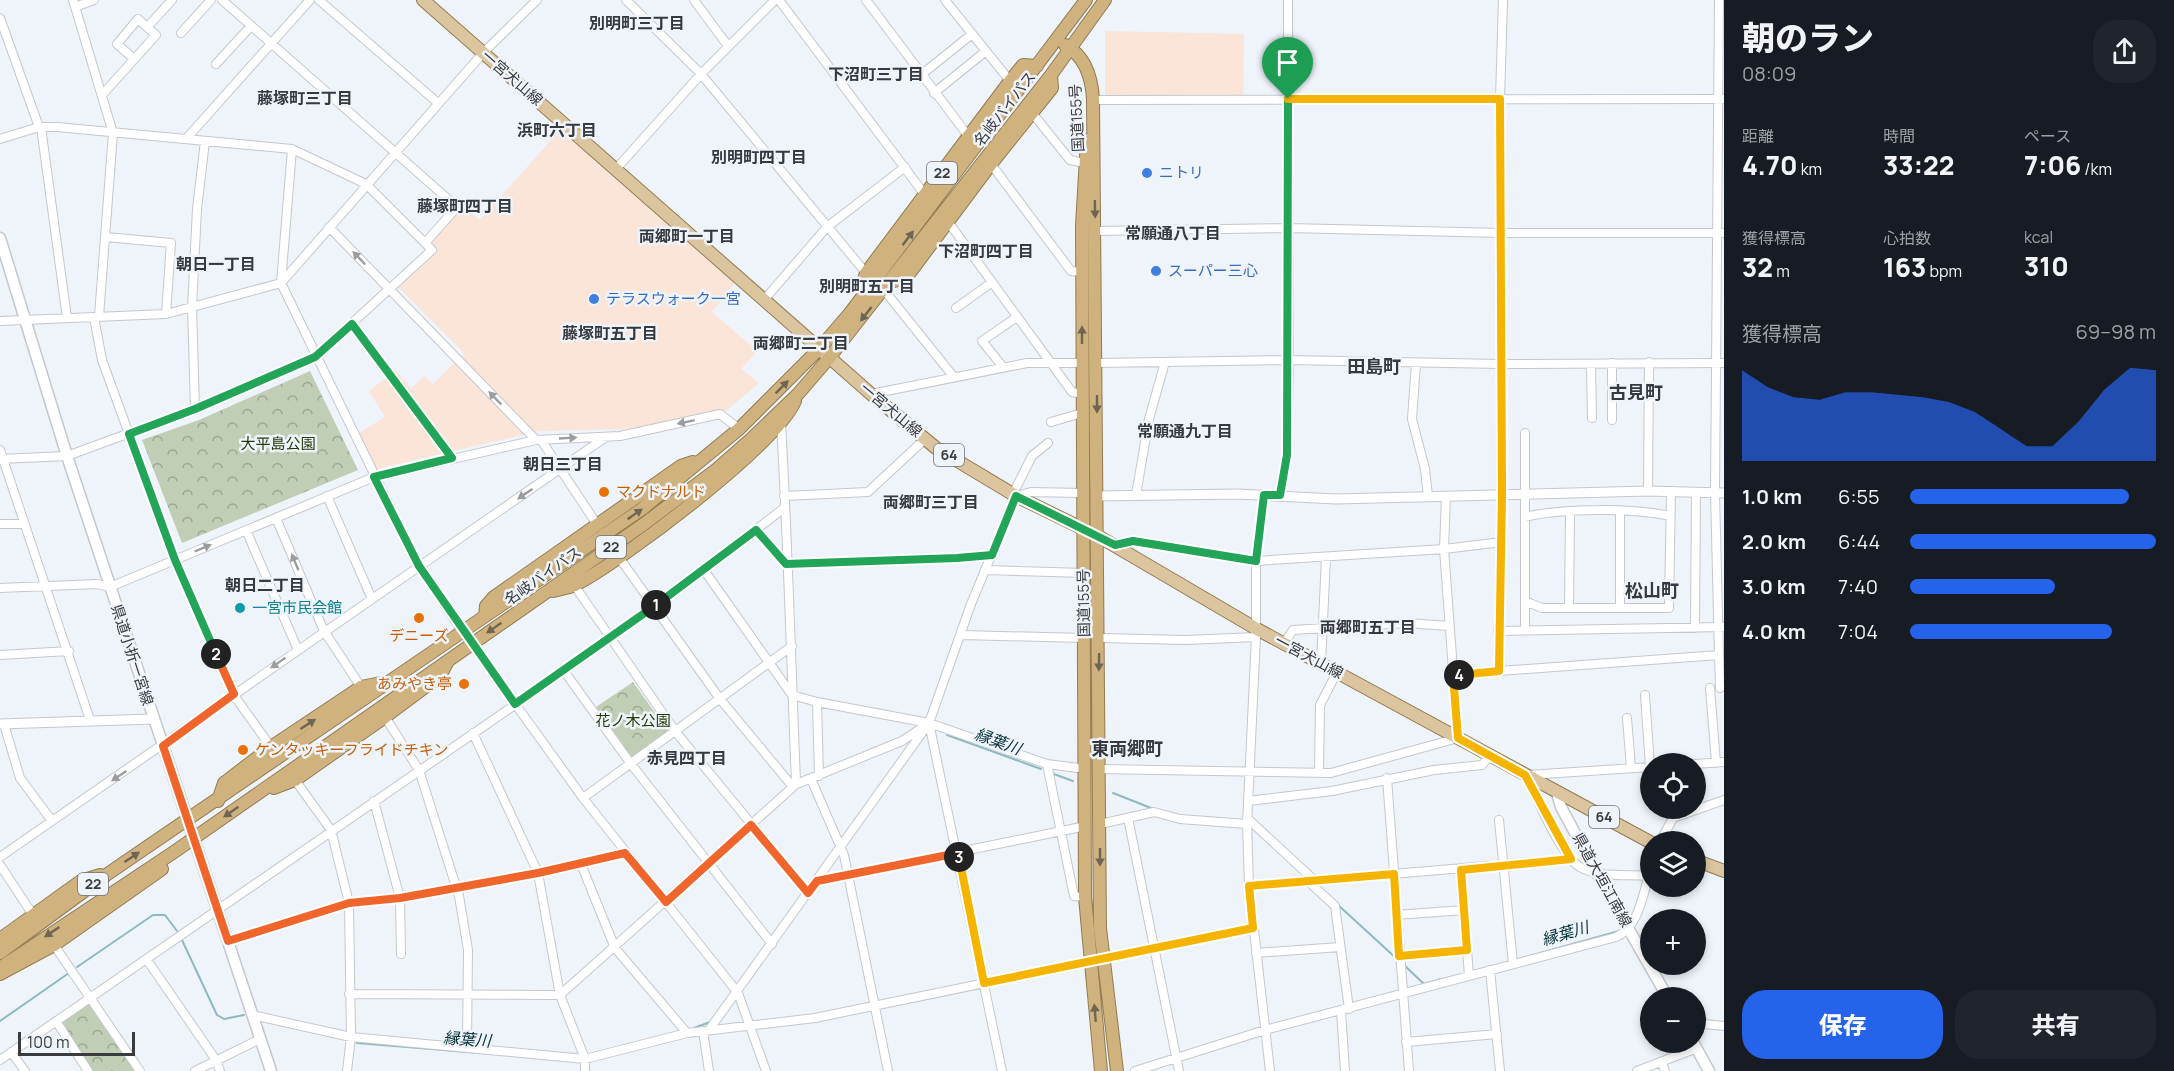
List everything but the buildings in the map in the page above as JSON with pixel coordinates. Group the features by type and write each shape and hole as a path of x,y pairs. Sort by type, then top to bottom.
{"highway":[{"path":"1072,18 1073,0"},
{"name":"名岐バイパス","path":"3,946 642,509 739,429 819,349 863,295 1086,0"},
{"name":"名岐バイパス","path":"0,968 258,794 644,524 717,469 798,394 830,358 1051,75 1105,0"},
{"name":"国道155号","path":"1056,40 1086,68 1091,78 1093,100 1097,363 1096,496 1100,638 1100,928 1117,1071"},
{"name":"国道155号","path":"1069,50 1084,72 1090,90 1082,272 1085,897 1101,1071"},
{"name":"22","path":"863,295 862,286 866,273 1010,81 1023,65 1037,66"},
{"name":"22","path":"887,286 906,278 949,223 991,164 1052,88 1051,75"},
{"name":"22","path":"543,593 573,585 637,545 721,478 781,423 790,413 798,394"},
{"name":"22","path":"485,616 486,606 494,597 681,466 706,456"},
{"path":"637,545 644,524"},
{"path":"571,558 581,538"},
{"name":"22","path":"258,794 295,780 385,717 440,676 449,659"},
{"name":"22","path":"218,801 224,783 271,747 351,696 361,687 389,682"},
{"path":"338,718 351,696"},
{"name":"22","path":"0,974 70,934 165,867 174,852"},
{"name":"22","path":"3,946 19,926 81,881 106,875"},
{"path":"70,934 76,916"}],"main road":[{"name":"一宮犬山線","path":"423,0 819,349 925,439 1014,495 1115,545 1256,632 1284,643 1640,837"},
{"name":"県道小折一宮線","path":"0,238 5,271 24,320 153,719 271,1071"},
{"name":"県道大垣江南線","path":"1557,793 1561,807 1596,872 1662,987"},
{"path":"1706,864 1724,871"},
{"path":"1699,1053 1709,1071"}],"street":[{"path":"94,0 74,3 113,133 106,237 96,317 102,360 175,560 234,694 271,747"},
{"path":"151,23 172,0"},
{"path":"181,33 211,0"},
{"path":"222,0 457,207 425,243"},
{"path":"186,139 310,0"},
{"path":"320,0 438,103"},
{"path":"0,321 166,314 281,283 483,52 537,0"},
{"path":"626,0 700,74 866,273"},
{"path":"694,0 728,46"},
{"path":"616,170 700,74 777,0 925,195"},
{"path":"866,0 969,137"},
{"path":"945,0 1010,81"},
{"path":"1280,495 1287,455 1289,360 1288,0"},
{"path":"1499,671 1498,631 1502,542 1500,99 1503,0"},
{"path":"1719,0 1720,688"},
{"path":"0,18 40,127 67,318"},
{"path":"102,95 134,59 156,34 138,19 117,44 134,59"},
{"path":"216,64 250,26"},
{"path":"921,75 972,34"},
{"path":"934,93 986,51"},
{"path":"1093,100 1720,99"},
{"path":"1033,114 1071,160 1085,163"},
{"path":"0,139 40,127 292,149 366,184 432,250 315,357 195,409 67,456 1,459"},
{"path":"195,409 192,308 197,210 205,141"},
{"path":"292,149 281,283 315,357 419,566 583,798 738,993 766,1071"},
{"path":"991,164 1071,271 1082,272"},
{"path":"764,300 827,227 904,167"},
{"path":"949,223 1072,392 1082,394"},
{"path":"329,227 538,440 598,526"},
{"path":"1095,231 1289,228 1502,233 1720,233"},
{"path":"106,237 171,243 166,314"},
{"path":"956,308 991,283"},
{"path":"887,286 953,376"},
{"path":"1003,367 982,341 1017,316"},
{"path":"352,324 452,458"},
{"path":"1097,363 1289,360 1501,364 1721,363"},
{"path":"871,394 1003,367 1050,362 1082,363"},
{"path":"1136,495 1149,419 1165,362"},
{"path":"1648,491 1649,362"},
{"path":"1416,363 1412,419 1425,469 1428,496"},
{"path":"1612,363 1612,420"},
{"path":"1591,364 1592,418"},
{"path":"1051,422 1082,413"},
{"path":"0,588 97,584 110,587 374,477 452,458 538,440 620,436 720,414 739,429"},
{"path":"781,423 786,564 792,646 796,782 794,786"},
{"path":"1525,433 1525,630"},
{"path":"0,857 607,436"},
{"path":"784,496 868,492 925,439"},
{"path":"709,1071 706,1030 738,993 929,723 1014,495 1032,456 1048,443"},
{"path":"0,450 1,459 69,651 90,720"},
{"path":"1096,496 1280,495 1336,499 1648,491 1720,493"},
{"path":"1525,601 1542,608 1669,608 1671,491"},
{"path":"1014,495 1031,492 1083,493"},
{"path":"1695,628 1696,492"},
{"path":"1264,495 1256,561 1256,632 1247,821 1249,886 1270,1071"},
{"path":"327,496 372,599"},
{"path":"1099,769 1331,773 1458,738 1444,549 1446,496"},
{"path":"0,1060 611,638 784,508"},
{"path":"1525,517 1543,513 1570,512 1653,512 1670,516"},
{"path":"1569,608 1570,512"},
{"path":"1620,512 1620,608"},
{"path":"276,518 324,631 361,687"},
{"path":"0,524 24,524"},
{"path":"246,530 298,650"},
{"path":"756,530 786,564"},
{"path":"1115,545 1133,541 1256,561 1444,549 1502,542"},
{"path":"786,564 992,555"},
{"path":"618,556 720,699 794,786"},
{"path":"1321,663 1326,558"},
{"path":"704,570 792,695 817,702 929,723 1047,764 1086,769"},
{"path":"985,570 1085,573"},
{"path":"573,585 675,731 808,893"},
{"path":"1284,643 1293,630 1407,623 1449,626"},
{"path":"1498,631 1721,627"},
{"path":"1100,638 1186,639 1256,632"},
{"path":"962,635 1084,638"},
{"path":"583,798 792,646"},
{"path":"0,655 69,651"},
{"path":"1453,675 1719,655"},
{"path":"564,671 631,764 772,944"},
{"path":"1319,772 1320,705 1337,672"},
{"path":"1710,688 1720,763"},
{"path":"1640,874 1596,872 1580,867 1571,859 1526,775 1650,767 1645,695"},
{"path":"817,702 819,776"},
{"path":"385,717 419,770 456,887 468,950 467,1046"},
{"path":"1627,718 1631,768"},
{"path":"52,821 20,778 2,724 153,719"},
{"path":"349,994 560,995 794,786 902,741 929,723"},
{"path":"929,723 1002,1071"},
{"path":"474,733 538,873 560,995 585,1059 585,1071"},
{"path":"1248,801 1332,791 1387,778 1482,765 1490,756"},
{"path":"1047,764 1074,896 1085,897"},
{"path":"1387,778 1408,1071"},
{"path":"810,779 841,848 888,1071"},
{"path":"295,780 331,830 349,903 351,1037 347,1071"},
{"path":"1706,806 1724,800"},
{"path":"374,801 400,898 401,954"},
{"path":"1100,824 1154,812 1180,819 1247,821 1311,880 1335,906 1345,1010 1345,1071"},
{"path":"1128,818 1179,1071"},
{"path":"1499,820 1513,964"},
{"path":"817,881 1086,826"},
{"path":"228,941 349,903 400,898 538,873 625,853"},
{"path":"1249,886 1571,859"},
{"path":"581,864 615,948 687,1033"},
{"path":"0,865 33,915"},
{"path":"1461,870 1469,976"},
{"path":"1135,1071 1265,1030 1616,937 1629,929 1633,923 1641,897"},
{"path":"1396,915 1464,910"},
{"path":"252,1015 351,1037 467,1046 585,1059 687,1033 784,1023 1253,928"},
{"path":"54,945 140,1071"},
{"path":"1256,953 1340,947"},
{"path":"1399,956 1467,950"},
{"path":"147,960 216,1060 220,1071"},
{"path":"1490,970 1500,1071"},
{"path":"56,1021 88,1071"},
{"path":"1706,1024 1724,1026"},
{"path":"1406,1042 1497,1034"},
{"path":"195,1071 260,1039"},
{"path":"11,1052 25,1071"},
{"path":"1637,1071 1679,1053"},
{"path":"1662,1062 1665,1071"}],"shaded area":[{"path":"1105,31 1244,34 1243,99 1105,98"},
{"name":"テラスウォーク一宮","path":"562,128 738,279 712,312 757,351 741,369 759,383 726,411 625,429 539,431 377,469 359,433 385,417 369,391 396,370 411,389 424,376 433,384 464,353 398,287 437,251 429,243 462,205 480,220"}],"green space":[{"name":"大平島公園","path":"310,371 358,470 182,543 142,440 199,420"},
{"name":"花ノ木公園","path":"633,682 668,731 632,757 596,707"},
{"path":"89,1004 135,1071 93,1071 61,1023"}],"waterway":[{"name":"縁葉川","path":"947,735 1041,769"},
{"name":"縁葉川","path":"1051,773 1073,781"},
{"name":"縁葉川","path":"1113,793 1151,808"},
{"name":"縁葉川","path":"1634,911 1640,894"},
{"name":"縁葉川","path":"1337,904 1397,959"},
{"name":"縁葉川","path":"77,967 153,915 165,915 177,931"},
{"name":"縁葉川","path":"1515,960 1619,931"},
{"name":"縁葉川","path":"182,940 217,1015 224,1019 244,1015"},
{"name":"縁葉川","path":"1405,966 1424,984 1441,979"},
{"name":"縁葉川","path":"0,1021 69,973"},
{"name":"縁葉川","path":"694,1028 710,1022"},
{"name":"縁葉川","path":"357,1043 493,1054"}],"place":[{"name":"ニトリ","path":"1147,173"},
{"name":"スーパー三心","path":"1156,271"},
{"name":"テラスウォーク一宮","path":"594,299"},
{"name":"マクドナルド","path":"604,492"},
{"name":"一宮市民会館","path":"240,608"},
{"name":"デニーズ","path":"419,618"},
{"name":"あみやき亭","path":"464,684"},
{"name":"ケンタッキーフライドチキン","path":"243,750"}],"district":[{"name":"別明町三丁目","path":"637,23"},
{"name":"下沼町三丁目","path":"876,74"},
{"name":"藤塚町三丁目","path":"305,98"},
{"name":"浜町六丁目","path":"557,130"},
{"name":"別明町四丁目","path":"759,157"},
{"name":"藤塚町四丁目","path":"465,206"},
{"name":"常願通八丁目","path":"1173,233"},
{"name":"両郷町一丁目","path":"687,236"},
{"name":"下沼町四丁目","path":"986,251"},
{"name":"朝日一丁目","path":"216,264"},
{"name":"別明町五丁目","path":"867,286"},
{"name":"藤塚町五丁目","path":"610,333"},
{"name":"両郷町二丁目","path":"801,343"},
{"name":"田島町","path":"1374,367"},
{"name":"古見町","path":"1636,393"},
{"name":"常願通九丁目","path":"1185,431"},
{"name":"朝日三丁目","path":"563,464"},
{"name":"両郷町三丁目","path":"931,502"},
{"name":"朝日二丁目","path":"265,585"},
{"name":"松山町","path":"1652,591"},
{"name":"両郷町五丁目","path":"1368,627"},
{"name":"東両郷町","path":"1127,749"},
{"name":"赤見四丁目","path":"687,758"}],"route":[{"path":"1288,99 1500,99 1502,542 1498,631 1499,671 1453,675 1458,738 1525,775 1552,829 1571,859 1461,870 1467,950 1399,956 1394,874 1249,886 1253,928 984,983 958,853 817,881 808,893 751,825 666,902 625,853 538,873 400,898 349,903 228,941 163,746 234,694 175,560 129,434 195,409 315,357 352,324 452,458 374,477 419,566 515,704 655,606 756,530 786,564 992,555 1016,496 1115,545 1133,541 1256,561 1264,495 1280,495 1287,455 1288,99"}]}
